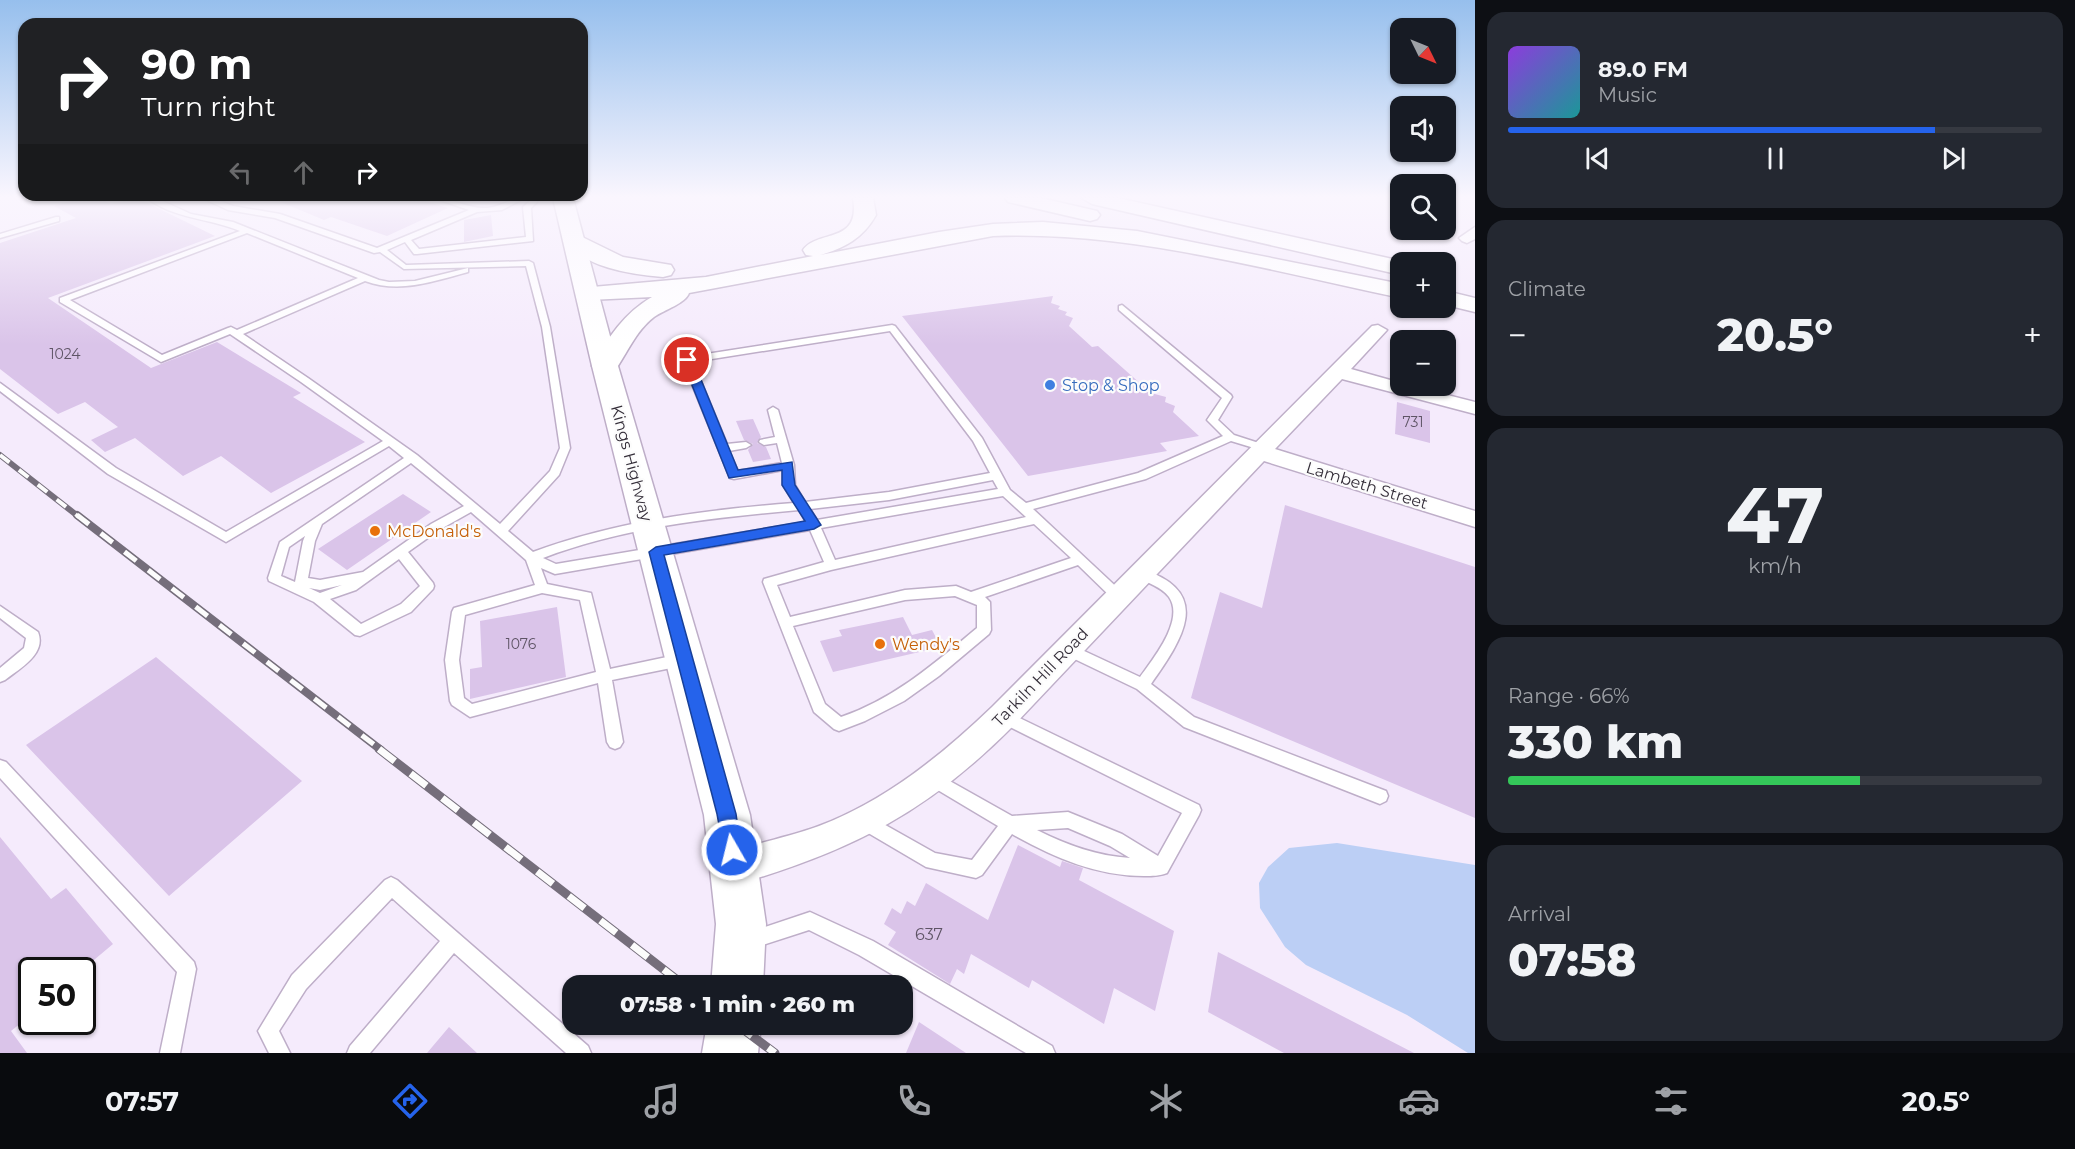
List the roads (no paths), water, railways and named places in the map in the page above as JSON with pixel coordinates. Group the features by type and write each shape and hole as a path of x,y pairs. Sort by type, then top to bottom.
{"main road":[{"name":"Kings Highway","path":"575,247 589,294 605,366 727,814 735,868"},
{"path":"584,247 615,264 663,270"},
{"path":"589,294 631,277 663,270 774,257 823,247"},
{"path":"589,294 648,291 706,284 894,247"},
{"path":"1188,247 1390,287"},
{"path":"1223,247 1390,286"},
{"path":"1312,247 1390,265"},
{"path":"1456,280 1475,285"},
{"path":"605,366 620,338 636,318 670,297 706,284"},
{"path":"1456,301 1475,305"},
{"path":"735,868 741,924 738,964"},
{"path":"730,1053 732,1035"}],"street":[{"name":"Tarkiln Hill Road","path":"735,868 801,848 864,821 932,778 982,738 1378,330"},
{"path":"1338,372 1475,408"},
{"name":"Lambeth Street","path":"1262,450 1475,519"}],"lane":[{"path":"203,247 63,300 161,359 231,330 333,397 413,457 531,558 555,569 652,537 758,508 826,504 995,476"},
{"path":"287,247 380,286 414,283 493,263"},
{"path":"366,247 377,251 385,247"},
{"path":"413,247 417,252 459,247"},
{"path":"381,249 404,267 529,263 546,327 565,448 555,472 501,531"},
{"path":"236,334 365,278"},
{"path":"1122,308 1227,398 1212,420 1230,437 1262,450"},
{"path":"788,465 734,476 687,360 892,328 978,440 1005,492 1119,597"},
{"path":"0,386 112,471 226,538 390,441"},
{"path":"773,410 788,465 789,485 814,525 831,565"},
{"path":"1023,508 1157,470 1230,437"},
{"path":"764,442 780,440"},
{"path":"723,448 746,445"},
{"path":"400,551 428,586 406,608 360,631 319,598 274,578 284,545 413,457"},
{"path":"531,558 572,540 652,537 814,525 1005,492"},
{"path":"319,598 351,587 400,551 473,506"},
{"path":"786,623 905,595 956,591 983,602 984,630 900,698 867,716 839,724 819,708 769,582 831,565 1036,519"},
{"path":"317,522 309,541 301,582 320,585 369,574"},
{"path":"531,558 542,588"},
{"path":"971,597 1080,560"},
{"path":"1141,574 1173,593 1178,602 1180,625 1142,685"},
{"path":"615,742 604,676 586,596 542,588 459,612 452,660 457,701 470,711 604,676 685,660"},
{"path":"0,611 33,636 31,651 0,676"},
{"path":"1067,649 1142,685 1160,702 1189,722 1380,796"},
{"path":"1004,716 1193,810 1161,867"},
{"path":"0,767 187,969 170,1053"},
{"path":"932,778 1052,847 1086,860 1126,869 1161,867"},
{"path":"864,821 932,861 976,868 1010,824 1068,820 1116,840 1161,867"},
{"path":"280,1053 268,1031 299,982 392,886 581,1053"},
{"path":"738,964 810,921 866,948 1045,1053"},
{"path":"357,1053 453,940"}],"water":[{"path":"1337,843 1475,865 1475,1053 1468,1053 1407,1015 1306,965 1285,947 1260,908 1259,883 1268,867 1289,848"}],"railway":[{"path":"0,455 79,517"},
{"path":"77,515 381,750"},
{"path":"379,749 671,975"},
{"path":"751,1035 775,1053"}],"place":[{"name":"Stop & Shop","path":"1050,385"},
{"name":"McDonald's","path":"375,531"},
{"name":"Wendy's","path":"880,644"}]}
